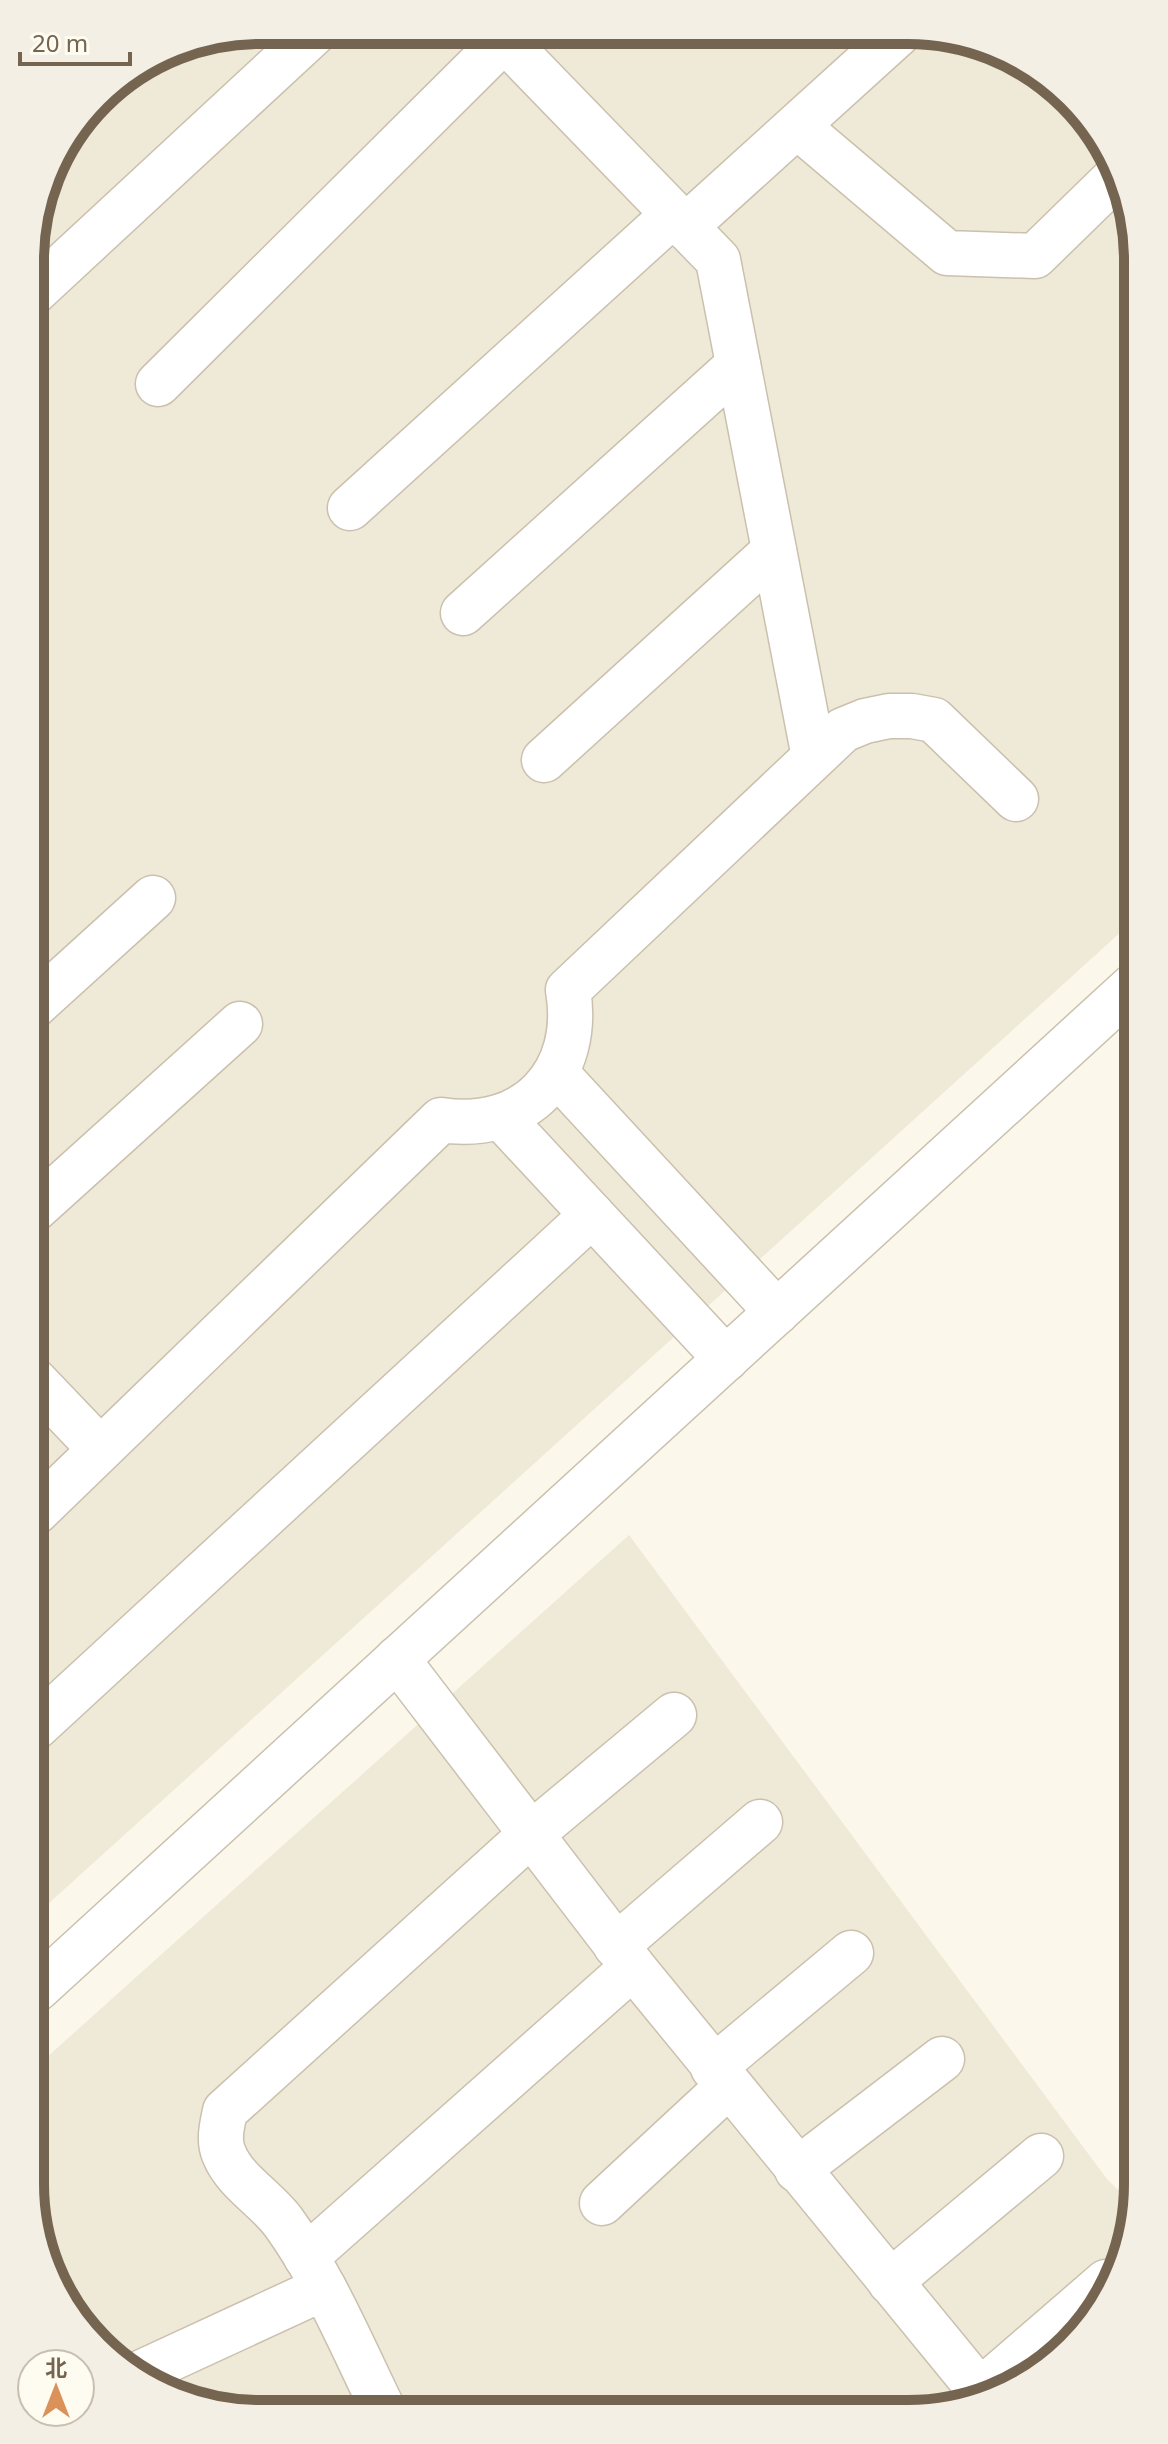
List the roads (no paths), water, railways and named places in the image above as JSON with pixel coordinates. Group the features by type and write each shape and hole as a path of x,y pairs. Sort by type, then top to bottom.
{"street":[{"path":"44,283 302,44"},
{"path":"158,384 494,44"},
{"path":"513,44 718,260 814,757"},
{"path":"350,508 680,221 797,126 887,44"},
{"path":"797,126 947,253 1035,256 1110,183"},
{"path":"463,613 738,365"},
{"path":"544,760 774,551"},
{"path":"44,1504 441,1120 462,1123 501,1117 536,1097 556,1073 567,1048 571,1029 568,990 843,730 889,716 934,720 1016,799"},
{"path":"44,997 153,898"},
{"path":"44,1983 1124,994"},
{"path":"44,1201 240,1024"},
{"path":"556,1073 777,1312"},
{"path":"501,1117 726,1359"},
{"path":"44,1720 592,1215"},
{"path":"44,1390 100,1449"},
{"path":"397,1659 624,1956 978,2388"},
{"path":"378,2400 315,2273 283,2220 229,2165 222,2151 220,2135 225,2111 530,1835 674,1715"},
{"path":"148,2369 315,2273 624,1956 760,1822"},
{"path":"602,2203 721,2077 851,1953"},
{"path":"797,2170 942,2059"},
{"path":"890,2282 1041,2156"},
{"path":"999,2380 1095,2292"}]}
